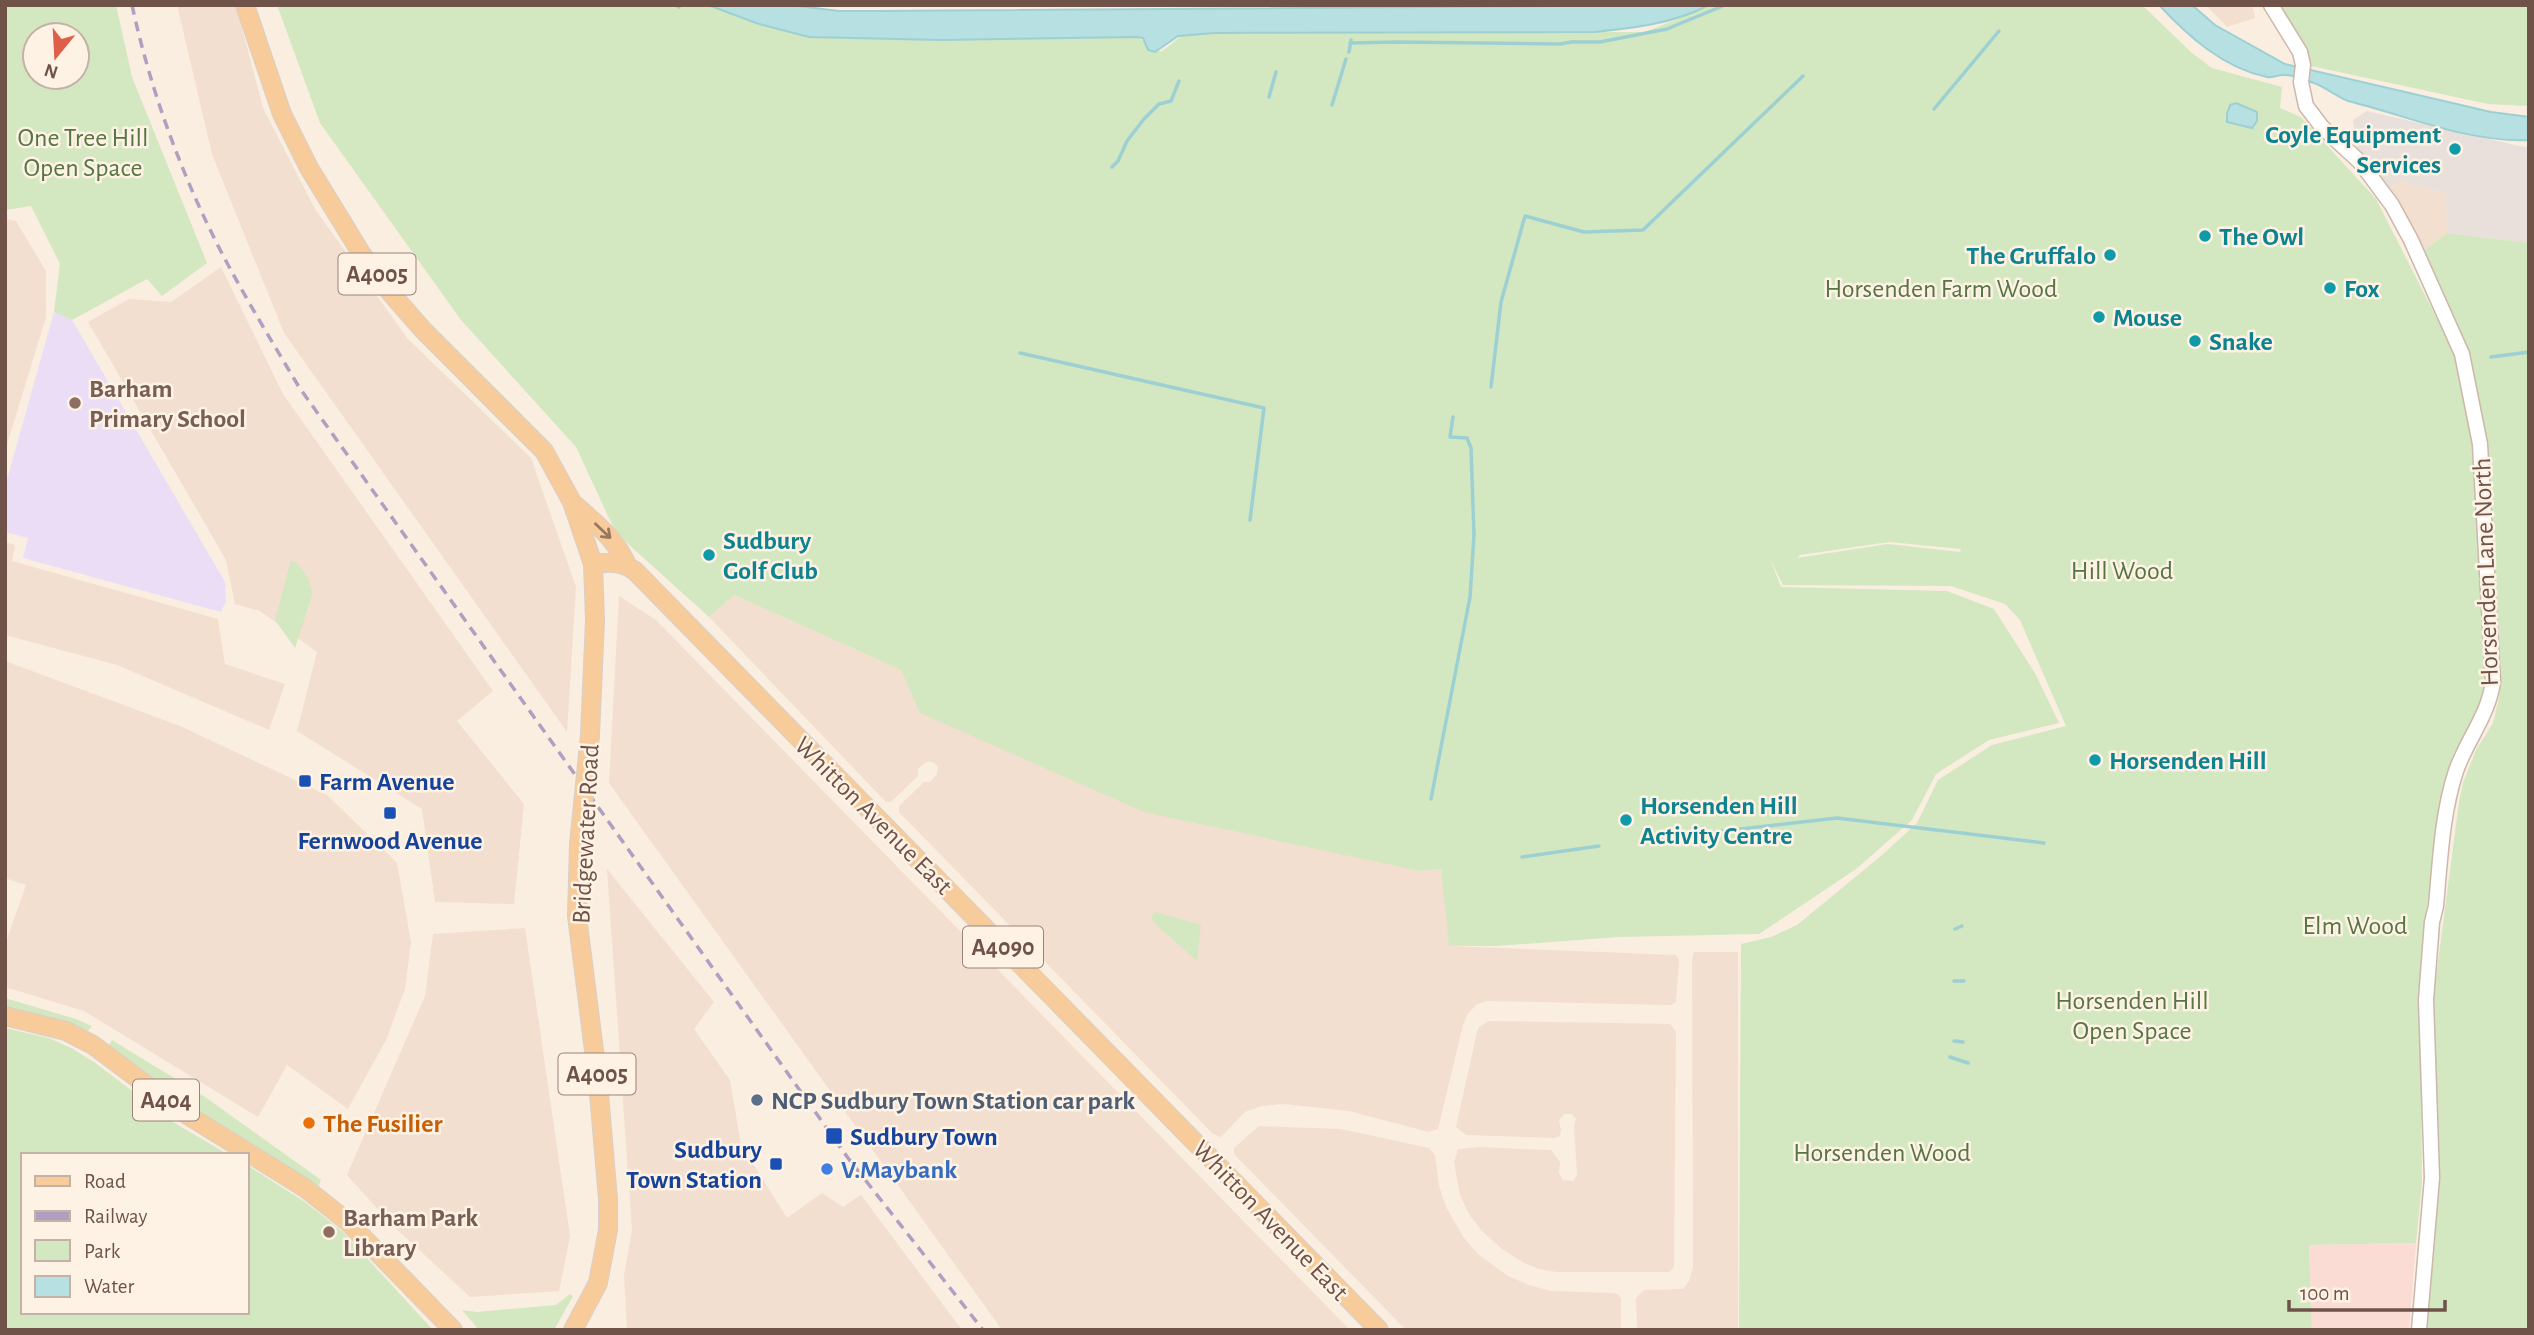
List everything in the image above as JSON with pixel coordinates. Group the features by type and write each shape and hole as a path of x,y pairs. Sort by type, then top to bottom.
{"main road":[{"name":"Bridgewater Road","path":"245,5 282,114 309,168 361,253 423,330 544,451 572,502 593,564 595,620 590,735 579,844 577,916 598,1082 608,1220 598,1283 573,1330"},
{"name":"Bridgewater Road","path":"572,502 611,538 620,549 627,565"},
{"path":"593,564 614,561 627,565"},
{"name":"Whitton Avenue East","path":"627,565 1379,1330"},
{"name":"A404","path":"5,1016 66,1031 93,1045 181,1111 305,1188 363,1237 453,1330"}],"street":[{"name":"Horsenden Lane North","path":"2271,5 2300,52 2305,106 2376,182 2411,240 2462,354 2480,444 2493,681 2483,718 2461,757 2449,798 2432,922 2426,1000 2432,1178 2419,1330"}],"shaded area":[{"path":"177,5 236,5 263,108 315,209 407,338 531,458 576,587 567,732 284,333 212,154"},
{"path":"2206,5 2252,5 2255,18 2227,27"},
{"path":"2367,111 2529,147 2529,243 2447,233 2446,194 2399,181 2388,190 2357,150 2353,120"},
{"path":"2399,181 2446,194 2447,233 2423,251 2388,190"},
{"path":"5,219 16,221 46,271 46,317 5,451"},
{"path":"221,267 283,394 493,691 457,721 524,804 514,904 435,902 422,809 297,731 317,652 260,611 235,604 226,560 88,322 129,299 171,302"},
{"name":"Barham Primary School","path":"54,312 72,320 225,582 226,601 221,612 23,558 28,538 5,532 5,487"},
{"path":"5,542 15,545 12,561 218,619 225,664 285,684 269,730 117,665 5,635"},
{"path":"734,595 901,670 921,713 1420,871 1441,869 1450,946 1676,955 1679,960 1676,1002 1671,1005 1486,1001 1476,1005 1463,1025 1438,1129 1429,1132 1349,1111 1284,1104 1262,1106 1245,1112 1221,1137 1213,1134 899,812 899,806 924,782 930,782 937,774 938,767 933,762 926,762 918,769 918,776 891,802 886,802 709,617"},
{"path":"619,596 656,620 1350,1330 1002,1330 609,783"},
{"path":"5,661 180,726 327,795 397,863 411,942 405,989 386,1040 348,1109 287,1065 258,1117 84,1011 5,987 5,945 26,885 5,878"},
{"path":"607,869 714,1002 694,1029 730,1080 741,1145 787,1218 822,1193 843,1207 861,1195 962,1330 627,1330 624,1276 632,1230"},
{"path":"525,928 570,1236 559,1291 470,1297 391,1224 347,1175 425,996 433,934"},
{"path":"1694,952 1738,952 1738,1330 1637,1330 1636,1298 1644,1290 1683,1289 1689,1281 1693,1267"},
{"path":"1489,1021 1670,1024 1676,1032 1674,1267 1669,1272 1556,1272 1539,1269 1502,1249 1481,1230 1469,1214 1460,1195 1454,1162 1458,1149 1479,1147 1551,1150 1560,1162 1559,1173 1563,1180 1573,1181 1577,1175 1574,1126 1576,1119 1572,1114 1564,1114 1559,1120 1560,1136 1554,1138 1466,1135 1456,1127 1477,1032 1479,1027"},
{"path":"1259,1126 1341,1129 1429,1148 1435,1155 1439,1186 1446,1207 1464,1238 1479,1255 1508,1276 1532,1286 1551,1291 1619,1295 1621,1330 1406,1330 1234,1154 1234,1148"},
{"path":"2416,1243 2409,1330 2312,1330 2309,1245"}],"green space":[{"name":"One Tree Hill Open Space","path":"5,5 116,5 132,77 207,263 162,296 147,279 72,320 54,312 60,264 31,206 5,210"},
{"path":"277,5 717,5 1129,32 1161,52 1185,33 1645,32 1712,5 2142,5 2192,53 2212,68 2282,87 2280,108 2301,117 2376,199 2458,360 2480,501 2489,670 2483,701 2453,755 2442,798 2425,921 2420,1000 2422,1182 2416,1243 2309,1245 2312,1330 1739,1330 1741,944 1771,937 1797,925 1881,856 1917,823 1938,780 1992,745 2066,726 2020,620 2005,604 1951,586 1783,585 1770,559 1781,587 1947,591 1994,609 2036,675 2059,723 1989,740 1936,774 1912,820 1856,869 1759,934 1619,937 1497,946 1449,946 1441,869 1420,871 1144,812 920,713 901,670 734,595 709,617 616,533 576,447 461,320 320,123","holes":["1889,542 1961,549 1960,552 1888,544 1797,558 1800,555"]},
{"path":"2279,5 2529,5 2529,106 2488,104 2311,66"},
{"path":"2447,233 2529,243 2529,1330 2425,1330 2436,1180 2433,1000 2459,802 2463,783 2476,750 2493,723 2499,698 2501,670 2488,444 2473,369 2423,251"},
{"path":"291,560 306,575 312,595 295,648 275,620"},
{"path":"1155,912 1201,925 1197,961 1153,922 1152,916"},
{"path":"5,998 92,1026 88,1031 5,1006"},
{"path":"5,1028 49,1038 73,1049 173,1122 226,1153 21,1153 21,1314 248,1314 248,1166 305,1202 342,1231 433,1330 5,1330"},
{"path":"112,1040 205,1097 321,1180 319,1186 176,1096 109,1045"},
{"path":"570,1294 573,1296 554,1330 479,1330 462,1310 477,1312 556,1305"}],"water":[{"path":"708,5 790,5 839,11 877,11 1709,5 1667,21 1594,32 1214,33 1178,36 1155,52 1148,50 1143,38 1136,37 941,40 809,37 759,24"},
{"path":"2159,5 2192,5 2215,25 2285,64 2491,112 2529,117 2529,140 2506,140 2460,133 2348,101 2294,76 2269,77 2251,73 2207,49"},
{"path":"2236,103 2257,112 2257,121 2252,128 2227,122 2230,105"}],"waterway":[{"path":"1350,43 1600,42 1667,29 1725,5"},
{"path":"1934,109 1999,31"},
{"path":"1349,52 1351,40"},
{"path":"1332,105 1346,59"},
{"path":"1269,97 1276,72"},
{"path":"1491,387 1501,302 1525,216 1584,232 1643,230 1803,76"},
{"path":"1112,167 1144,119 1159,104 1171,101 1179,81"},
{"path":"2491,357 2529,352"},
{"path":"1020,353 1264,408 1250,520"},
{"path":"1431,799 1470,597 1474,535 1471,448 1467,438 1450,437 1453,417"},
{"path":"1660,838 1837,818 2044,843"},
{"path":"1522,857 1599,846"},
{"path":"1955,929 1962,926"},
{"path":"1954,981 1964,981"},
{"path":"1954,1041 1963,1042"},
{"path":"1950,1057 1968,1063"}],"railway":[{"path":"132,5 159,104 196,200 235,277 299,387 848,1158 983,1330"}],"place":[{"name":"Coyle Equipment Services","path":"2455,149"},
{"name":"The Owl","path":"2205,236"},
{"name":"The Gruffalo","path":"2110,255"},
{"name":"Fox","path":"2330,288"},
{"name":"Mouse","path":"2099,317"},
{"name":"Snake","path":"2195,341"},
{"name":"Barham Primary School","path":"75,403"},
{"name":"Sudbury Golf Club","path":"709,555"},
{"name":"Horsenden Hill","path":"2095,760"},
{"name":"Farm Avenue","path":"305,781"},
{"name":"Fernwood Avenue","path":"390,813"},
{"name":"Horsenden Hill Activity Centre","path":"1626,820"},
{"name":"NCP Sudbury Town Station car park","path":"757,1100"},
{"name":"The Fusilier","path":"309,1123"},
{"name":"Sudbury Town","path":"834,1136"},
{"name":"Sudbury Town Station","path":"776,1164"},
{"name":"V.Maybank","path":"827,1169"},
{"name":"Barham Park Library","path":"329,1232"}],"park label":[{"name":"Horsenden Farm Wood","path":"1941,288"},
{"name":"Hill Wood","path":"2122,570"},
{"name":"Elm Wood","path":"2355,925"},
{"name":"Horsenden Hill Open Space","path":"2132,1015"},
{"name":"Horsenden Wood","path":"1882,1152"}]}
